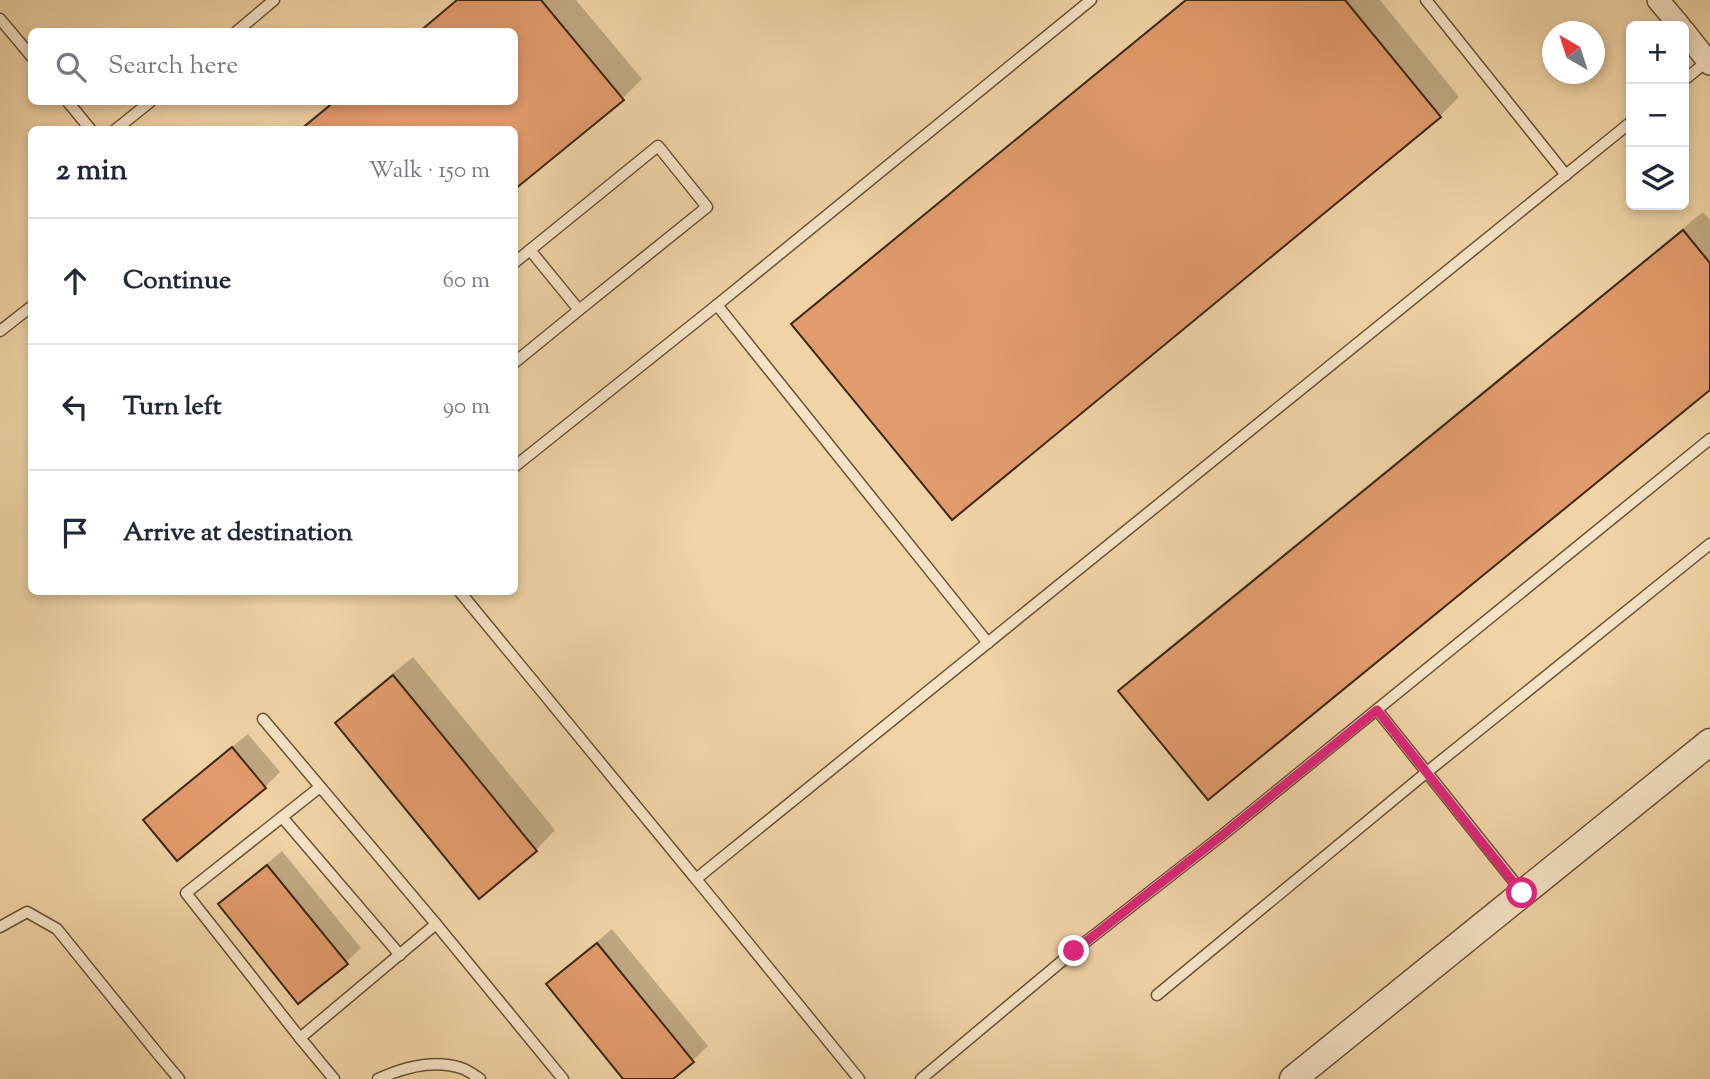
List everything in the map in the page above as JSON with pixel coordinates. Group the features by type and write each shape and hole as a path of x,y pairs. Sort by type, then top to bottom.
{"street":[{"path":"1658,0 1676,21"},
{"path":"1689,37 1709,61"},
{"path":"1293,1079 1710,742"}],"lane":[{"path":"241,28 274,0"},
{"path":"518,464 1091,0"},
{"path":"1426,0 1566,175"},
{"path":"0,19 28,52"},
{"path":"1689,76 1709,61"},
{"path":"70,105 88,126"},
{"path":"120,126 146,105"},
{"path":"696,879 1626,126"},
{"path":"518,260 659,146 707,207 518,360"},
{"path":"530,250 579,310"},
{"path":"717,305 988,643"},
{"path":"0,331 28,309"},
{"path":"921,1079 1074,951 1220,837 1710,439"},
{"path":"1157,995 1427,772 1710,544"},
{"path":"462,595 859,1079"},
{"path":"1377,710 1522,893"},
{"path":"263,719 563,1079"},
{"path":"320,787 186,893 334,1079"},
{"path":"282,817 400,955"},
{"path":"0,927 27,912 57,929 179,1079"},
{"path":"300,1038 436,924"},
{"path":"378,1079 425,1065 447,1065 463,1068 480,1079"}],"building":[{"path":"457,0 541,0 624,100 518,187 518,126 305,126 330,105 518,105 518,28 424,28"},
{"path":"1186,0 1345,0 1441,117 952,520 791,324"},
{"path":"1683,230 1710,263 1710,390 1208,800 1118,691"},
{"path":"393,675 537,851 479,899 335,723"},
{"path":"232,747 266,788 177,861 143,820"},
{"path":"267,865 348,964 298,1004 218,904"},
{"path":"597,943 694,1062 673,1079 623,1079 546,984"}],"route":[{"path":"1074,951 1377,710 1522,893"}]}
